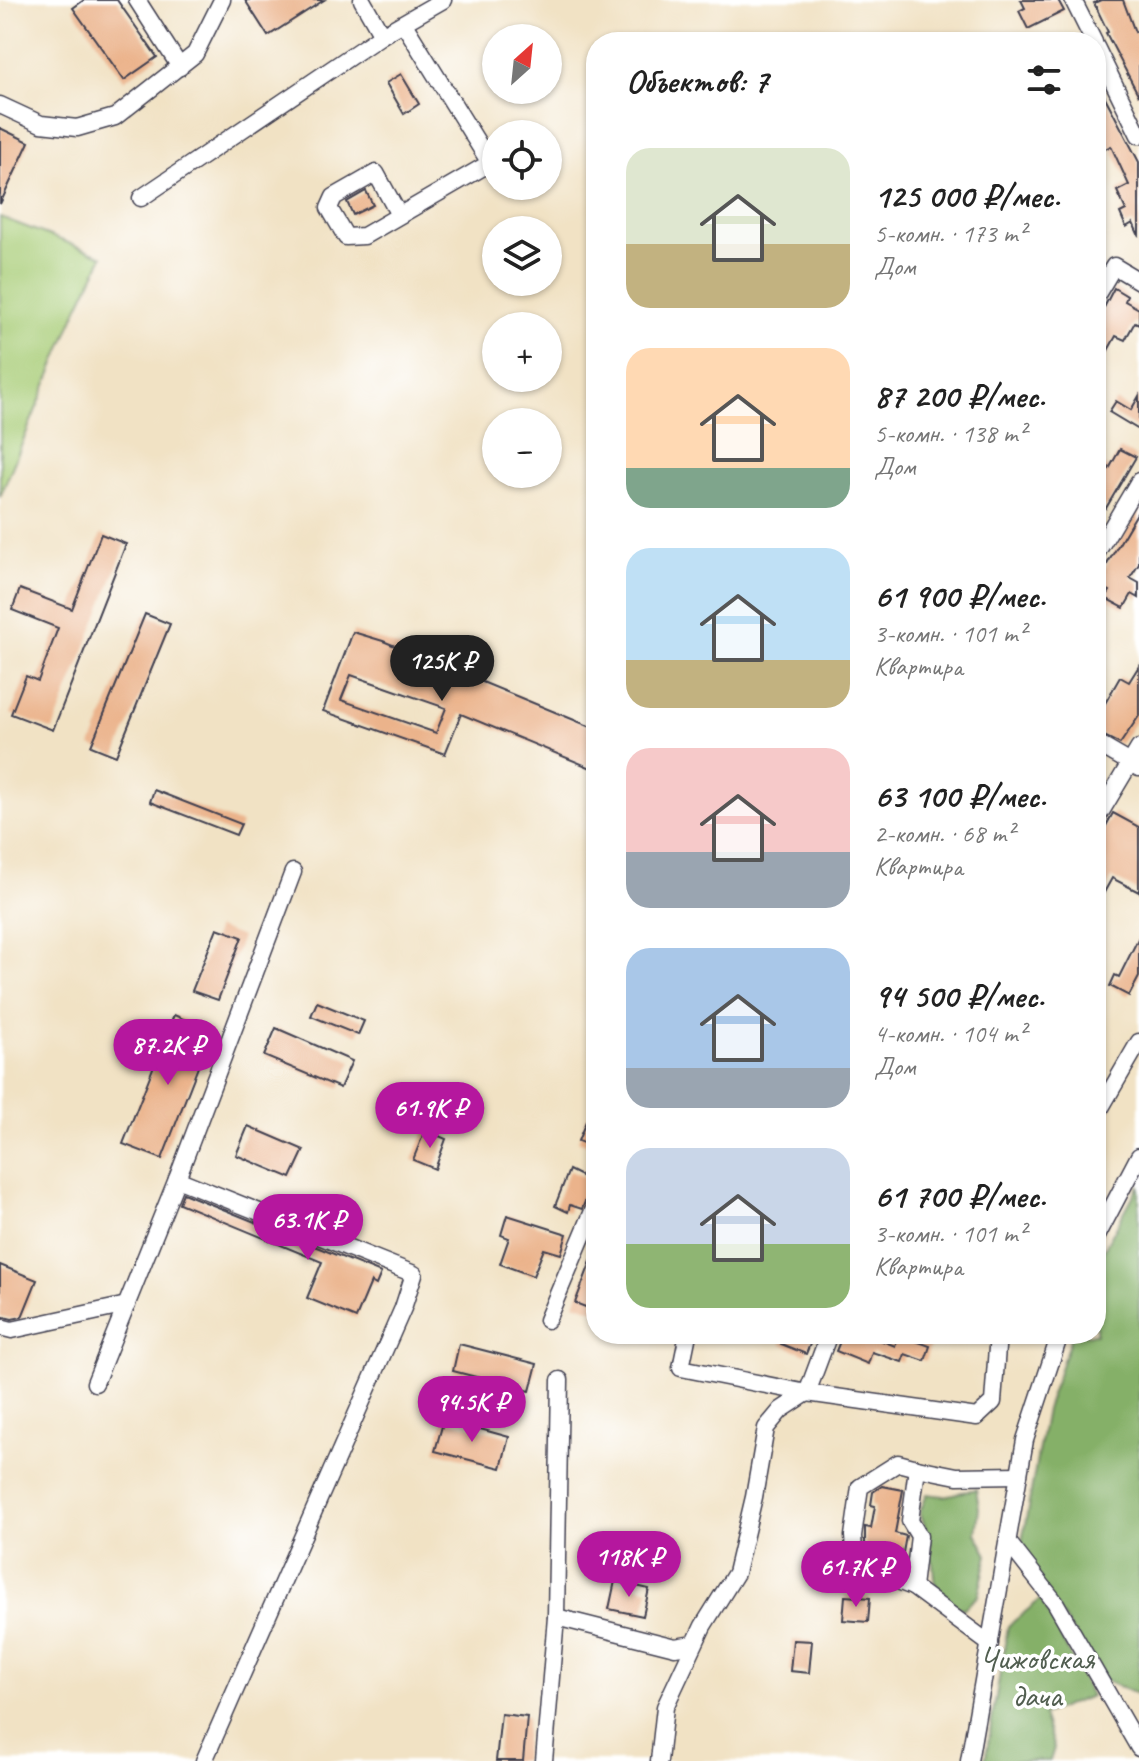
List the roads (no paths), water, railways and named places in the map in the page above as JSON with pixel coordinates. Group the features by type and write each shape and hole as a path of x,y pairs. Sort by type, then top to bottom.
{"street":[{"path":"137,0 180,67"},
{"path":"0,105 41,124 77,128 115,117 195,54 222,0"},
{"path":"362,0 382,35"},
{"path":"141,198 382,35 443,0"},
{"path":"1073,0 1089,32"},
{"path":"399,215 376,173 334,197 329,208 346,237 364,236 490,163 404,24"},
{"path":"1106,67 1139,135"},
{"path":"1106,279 1114,266 1139,281"},
{"path":"1106,537 1139,481"},
{"path":"1106,747 1136,759 1106,805"},
{"path":"95,1383 177,1179 293,872"},
{"path":"1106,1099 1139,1042"},
{"path":"1106,1219 1139,1156"},
{"path":"177,1179 414,1274 407,1299 204,1761"},
{"path":"547,1320 586,1228"},
{"path":"0,1327 12,1330 127,1305"},
{"path":"686,1344 681,1368 807,1393 977,1417 993,1402 997,1344"},
{"path":"659,1761 665,1707 693,1644 736,1573 766,1428 781,1410 807,1393 825,1344"},
{"path":"969,1761 1025,1440 1057,1344"},
{"path":"544,1761 556,1617 560,1380"},
{"path":"990,1644 913,1587 855,1564 853,1536 860,1487 898,1463 957,1476 1019,1475"},
{"path":"913,1587 919,1536 910,1521 917,1468"},
{"path":"1008,1542 1055,1602 1139,1748"},
{"path":"556,1617 675,1647 693,1644"}],"park label":[{"name":"Чижовская дача","path":"1037,1676"}]}
